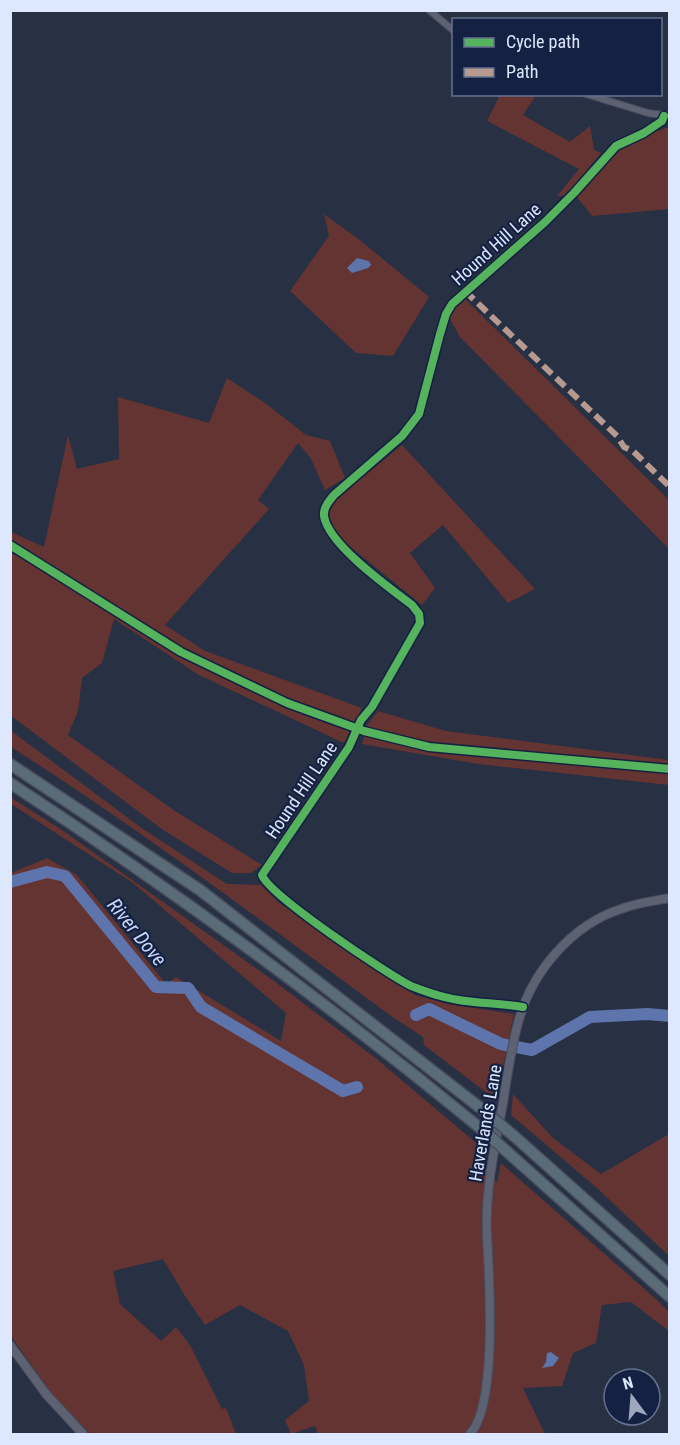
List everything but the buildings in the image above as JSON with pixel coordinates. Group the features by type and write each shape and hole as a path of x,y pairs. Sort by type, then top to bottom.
{"highway":[{"path":"10,764 200,890 483,1110 669,1275"},
{"path":"10,783 75,825 284,973 424,1082 485,1132 669,1297"}],"street":[{"path":"429,10 452,30"},
{"path":"593,96 667,116"},
{"name":"Hound Hill Lane","path":"523,1007 450,999 412,986 334,935 280,896 265,882 262,875 352,741 361,720 372,707 420,623 419,614 412,605 338,544 329,529 324,514 326,505 334,495 402,436 419,414 440,334 452,304 545,222 616,146 644,133 667,116"},
{"name":"Haverlands Lane","path":"470,1434 477,1427 485,1395 490,1296 487,1231 489,1176 514,1039 523,1007 542,969 582,929 619,909 669,898"},
{"path":"10,1345 46,1394 82,1434"}],"shaded area":[{"path":"500,96 535,96 523,115 570,142 590,126 594,150 601,153 566,196 557,196 579,169 487,121"},
{"path":"669,127 669,209 592,216 576,196 618,150 643,136"},
{"path":"324,214 429,297 393,356 356,353 290,291 329,236"},
{"path":"464,298 669,500 669,549 460,337 449,317 455,305"},
{"path":"227,378 265,403 306,435 330,441 345,478 325,490 310,457 298,443 258,500 269,509 165,625 205,651 362,708 344,743 199,675 114,619 102,663 82,678 78,711 68,735 175,811 262,865 251,873 232,873 163,830 10,715 11,532 44,547 68,435 77,469 119,459 118,397 209,423"},
{"path":"402,445 535,589 508,603 443,525 410,553 435,588 422,605 337,536 329,516 331,503"},
{"path":"378,711 446,731 669,760 669,785 478,764 362,744 367,725"},
{"path":"10,730 143,829 227,884 261,885 279,903 415,995 449,1004 514,1014 496,1100 424,1045 423,1037 157,845 11,747"},
{"path":"10,797 62,830 274,981 378,1060 488,1153 484,1167 497,1183 501,1163 656,1299 669,1312 669,1331 631,1302 602,1305 596,1343 573,1353 562,1386 523,1388 545,1434 318,1434 315,1426 291,1434 285,1420 309,1401 304,1365 288,1331 240,1305 205,1325 163,1259 113,1271 120,1304 161,1341 176,1327 190,1345 222,1409 226,1408 236,1434 90,1434 51,1393 11,1336 11,873 47,858 77,875 166,984 176,977 281,1041 286,1013 133,883 11,804"},
{"path":"513,1094 553,1138 601,1174 669,1134 669,1256 597,1188 511,1115"}],"water":[{"path":"357,258 369,261 371,265 352,273 347,268"},
{"path":"551,1352 559,1358 553,1366 542,1368 546,1362 547,1353"}],"waterway":[{"name":"River Dove","path":"10,882 47,872 65,876 156,987 188,988 201,1007 343,1091 357,1087"},
{"name":"River Dove","path":"416,1015 429,1009 501,1044 532,1050 590,1017 647,1014 670,1016"}],"marked path":[{"path":"465,291 617,436 624,447 633,451 670,487"}],"cycle path":[{"path":"523,1007 458,1000 411,986 355,951 306,916 269,885 262,875 349,747 361,720 372,707 420,623 419,614 412,605 347,552 328,527 324,510 334,495 402,436 419,414 440,334 446,314 452,304 545,222 616,146 644,133 662,121 664,116"},
{"path":"10,545 181,652 287,703 364,731 429,747 670,769"}]}
